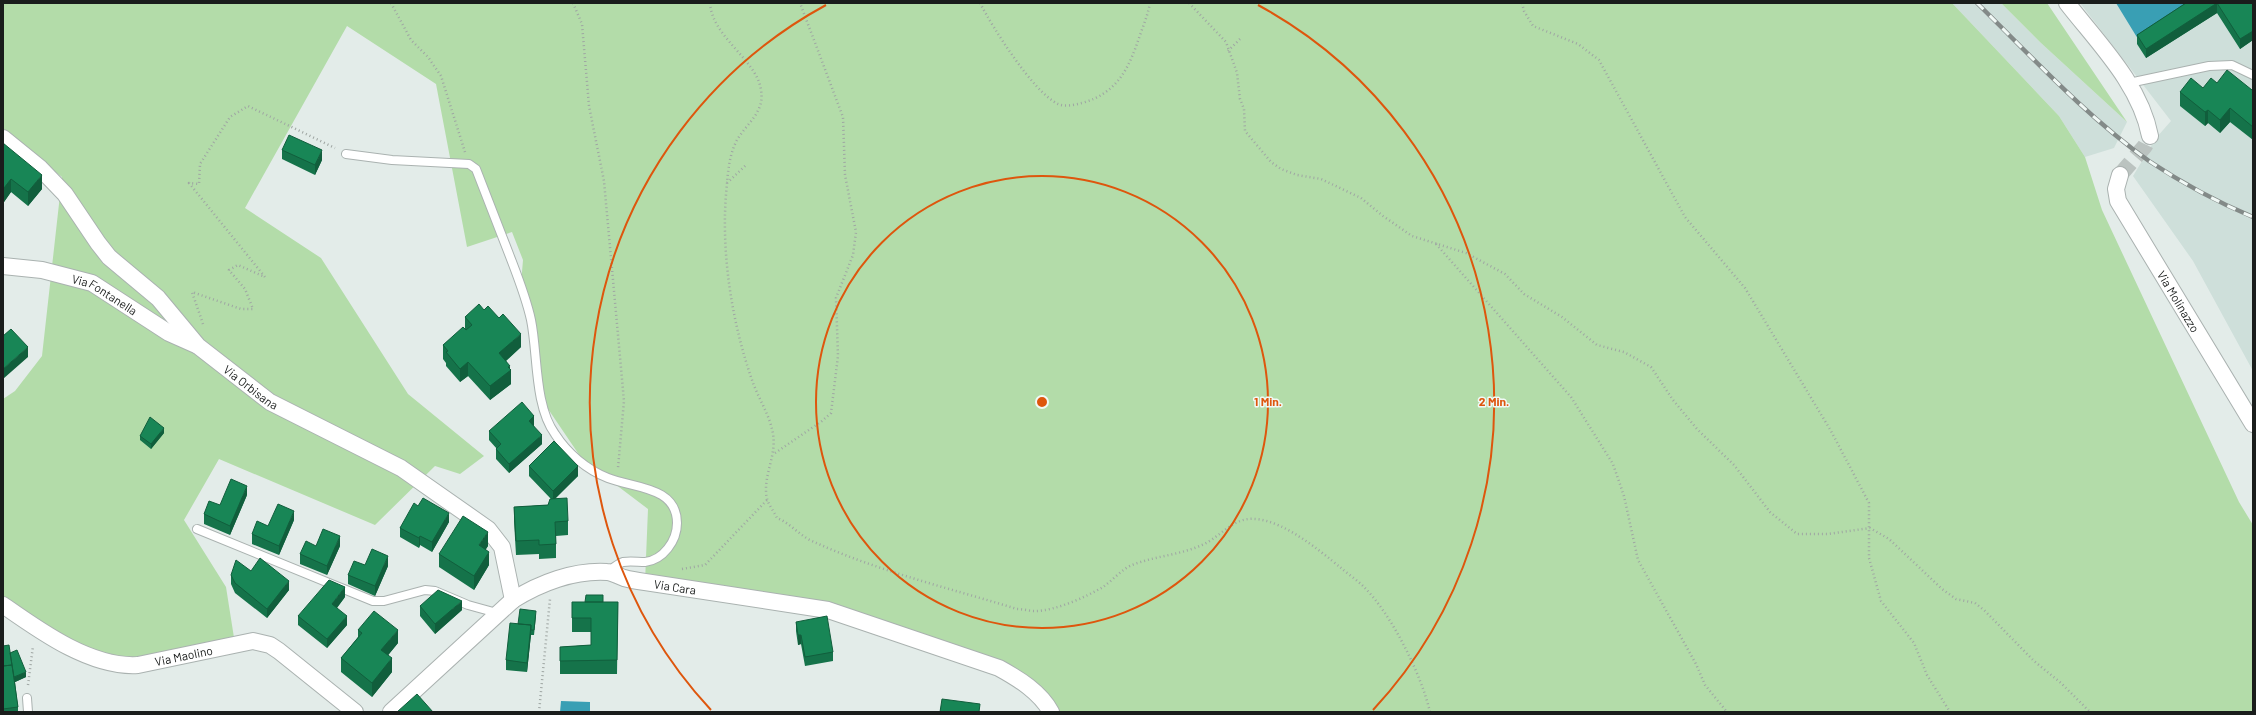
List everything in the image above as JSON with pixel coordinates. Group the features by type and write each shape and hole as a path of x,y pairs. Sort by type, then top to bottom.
{"street":[{"path":"2067,3 2129,83 2147,122 2150,136"},
{"name":"Via Orbisana","path":"3,138 45,173 65,194 98,243 110,257 158,298 198,346 270,402 401,468 488,529 502,547 513,600"},
{"name":"Via Molinazzo","path":"2120,175 2116,189 2118,201 2253,424"},
{"name":"Via Fontanella","path":"3,266 42,270 92,283 169,333 198,346"},
{"name":"Via Cara","path":"391,712 497,613 513,600 535,587 583,573 608,572 624,578 645,582 828,610 999,668 1022,681 1048,706 1051,712"},
{"name":"Via Maolino","path":"3,605 36,628 84,653 110,663 124,666 146,664 253,641 262,642 279,651 355,712"}],"lane":[{"path":"2129,83 2209,66 2232,65 2253,75"},
{"path":"346,154 392,160 469,164 476,169 520,284 531,319 542,400 549,426 563,445 579,461 598,473 617,481 646,488 664,496 671,503 677,523 672,542 663,554 645,562 622,562 608,572"},
{"path":"197,529 373,601 384,601 425,590 435,591 468,605 497,613"},
{"path":"27,698 28,712"}],"path":[{"path":"392,3 411,40 428,57 440,76 469,164"},
{"path":"573,3 582,24 590,106 604,181 624,401 617,481"},
{"path":"710,3 713,18 721,31 759,79 762,91 757,113 738,139 732,152 727,184 726,258 737,325 752,380 770,422 773,434 774,454 766,488 768,500 777,518 784,520 810,541 871,565 1017,609 1036,611 1070,603 1103,587 1132,565 1185,552 1203,545 1238,521 1248,518 1279,526 1304,540 1336,564 1364,587 1378,603 1412,660 1426,696 1430,712"},
{"path":"774,454 822,421 831,413 838,356 836,298 853,255 856,232 845,175 843,117 800,3"},
{"path":"980,3 996,33 1042,91 1060,105 1070,106 1109,91 1119,80 1128,68 1133,56 1150,3"},
{"path":"1189,3 1222,36 1237,73 1240,99 1244,109 1245,131 1271,162 1280,169 1297,175 1321,179 1361,198 1383,216 1412,236 1466,253 1506,274 1524,294 1562,317 1596,345 1624,352 1652,367 1673,400 1697,429 1734,465 1770,512 1797,534 1828,534 1870,528 1889,539 1942,589 1956,599 1975,603 2034,661 2062,683 2090,712"},
{"path":"1522,3 1524,12 1533,26 1578,44 1599,60 1685,217 1745,288 1831,431 1869,503 1869,558 1881,601 1914,643 1927,675 1950,712"},
{"path":"1228,51 1240,39"},
{"path":"198,346 206,332 192,292 241,309 252,309 245,289 230,270 238,265 265,277 189,183 198,184 200,164 230,117 248,106 346,154"},
{"path":"727,184 747,164"},
{"path":"1436,244 1571,397 1613,464 1624,496 1638,560 1705,685 1727,712"},
{"path":"675,572 705,564 768,500"},
{"path":"539,712 552,582"},
{"path":"27,698 36,628"}],"shaded area":[{"path":"1952,3 2001,3 2041,43 2127,122 2114,148 2085,157 2059,116"},
{"path":"2080,3 2253,3 2253,371 2193,261 2133,176 2156,138 2171,121"}],"green space":[{"path":"3,3 1952,3 2059,116 2085,157 2102,210 2239,502 2253,525 2253,712 1051,712 1022,681 828,610 645,582 648,509 607,478 586,465 542,400 521,284 523,260 512,232 467,247 436,84 347,26 245,208 321,258 408,394 484,456 460,474 435,466 375,525 219,459 184,520 226,587 235,644 124,666 3,605 3,399 15,391 42,356 62,177 3,132"},
{"path":"2001,3 2047,3 2127,122 2041,43"}],"water":[{"path":"2116,3 2191,3 2138,39"},
{"path":"561,701 590,702 590,712 560,712"}],"building":[{"path":"2186,3 2217,3 2146,49 2137,35"},
{"path":"2217,3 2253,3 2253,31 2240,39"},
{"path":"2227,70 2252,90 2253,88 2253,127 2230,108 2220,120 2208,110 2205,112 2180,92 2191,78 2203,88 2211,78 2217,83"},
{"path":"289,135 322,150 315,165 282,150"},
{"path":"3,143 42,175 28,192 11,179 3,188"},
{"path":"479,304 484,310 488,306 499,318 503,314 521,334 499,353 510,366 508,367 511,370 490,386 468,362 460,369 446,352 448,351 443,345 463,327 466,330 472,325 465,317"},
{"path":"11,329 28,347 3,369 3,336"},
{"path":"522,402 534,416 529,421 542,435 509,464 496,449 501,444 489,431"},
{"path":"150,417 164,428 151,444 140,436"},
{"path":"554,441 578,466 553,491 529,466"},
{"path":"231,479 247,486 230,526 204,514 209,501 220,505"},
{"path":"423,498 449,513 432,542 420,536 419,538 400,528 414,503 418,506"},
{"path":"567,498 568,521 555,522 556,544 539,545 539,540 516,541 514,507 548,505 550,499"},
{"path":"278,504 294,511 279,546 252,534 257,521 268,526"},
{"path":"463,516 488,532 479,545 489,552 474,576 439,554"},
{"path":"323,529 340,536 327,566 300,554 306,541 316,546"},
{"path":"372,549 388,556 375,586 348,575 354,561 365,565"},
{"path":"260,558 289,581 267,609 235,583 231,575 236,560 251,571"},
{"path":"329,580 345,587 332,604 347,616 327,639 298,616"},
{"path":"438,590 462,601 435,624 420,606"},
{"path":"586,595 603,595 603,602 585,602"},
{"path":"572,602 618,602 617,660 560,661 560,647 591,645 591,618 572,618"},
{"path":"520,609 536,611 534,630 531,630 531,625 518,624"},
{"path":"374,611 398,630 381,650 392,658 372,683 341,658 362,633 358,630"},
{"path":"827,616 833,652 805,657 801,635 798,635 796,622"},
{"path":"510,623 531,625 527,663 506,660"},
{"path":"9,645 12,665 3,666 3,646"},
{"path":"17,650 26,672 14,677 10,653"},
{"path":"12,665 18,707 3,709 3,666"},
{"path":"417,694 433,712 397,712"},
{"path":"942,699 980,704 979,712 940,712"}],"tunnel":[{"path":"2120,175 2145,146 2150,136"}],"railway":[{"path":"1977,3 2081,105 2126,144 2174,177 2226,205 2253,217"}]}
